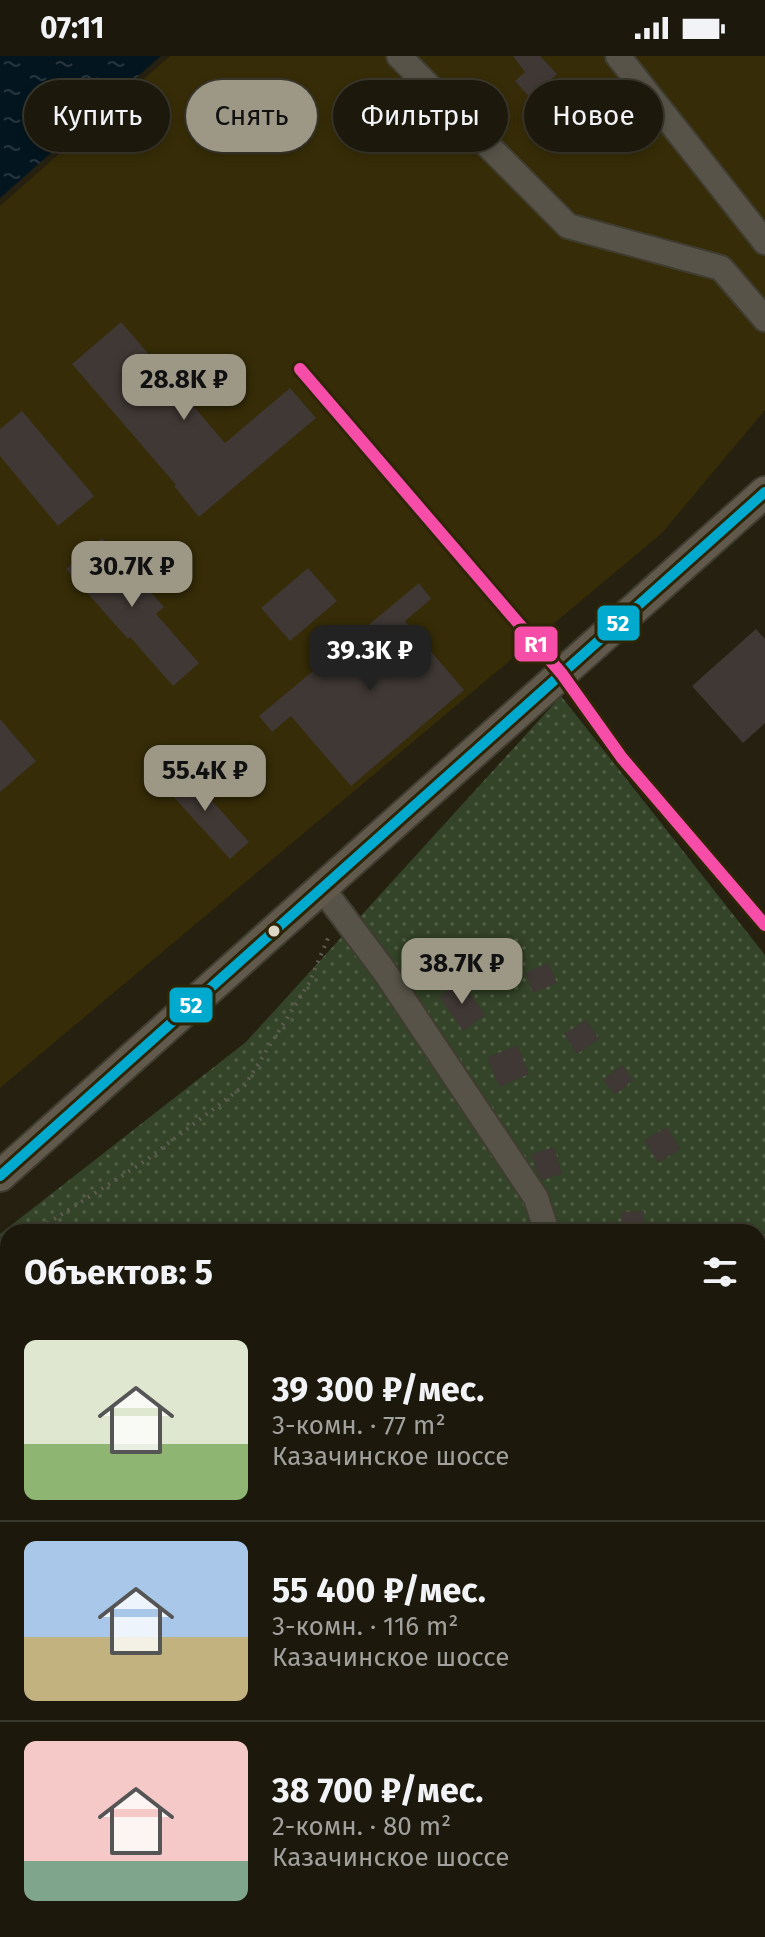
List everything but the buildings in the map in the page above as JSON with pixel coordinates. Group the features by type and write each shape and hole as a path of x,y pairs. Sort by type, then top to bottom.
{"main road":[{"path":"0,1176 330,900 765,492"}],"lane":[{"path":"399,56 568,226 721,268 765,319"},
{"path":"618,56 765,242"},
{"path":"330,900 385,972 536,1198 544,1224"}],"path":[{"path":"47,1224 145,1161 245,1085 309,983 330,900"}],"shaded area":[{"path":"170,56 765,56 765,410 662,533 0,1088 0,206 61,152 170,152 170,80 143,80"}],"green space":[{"path":"561,696 765,955 765,1224 13,1224 246,1042"}],"water":[{"path":"0,56 161,56 134,80 24,80 24,152 52,152 0,198"}],"transit line":[{"name":"R1","path":"300,369 562,674 622,758 765,925"},
{"name":"52","path":"0,1176 765,492"}]}
